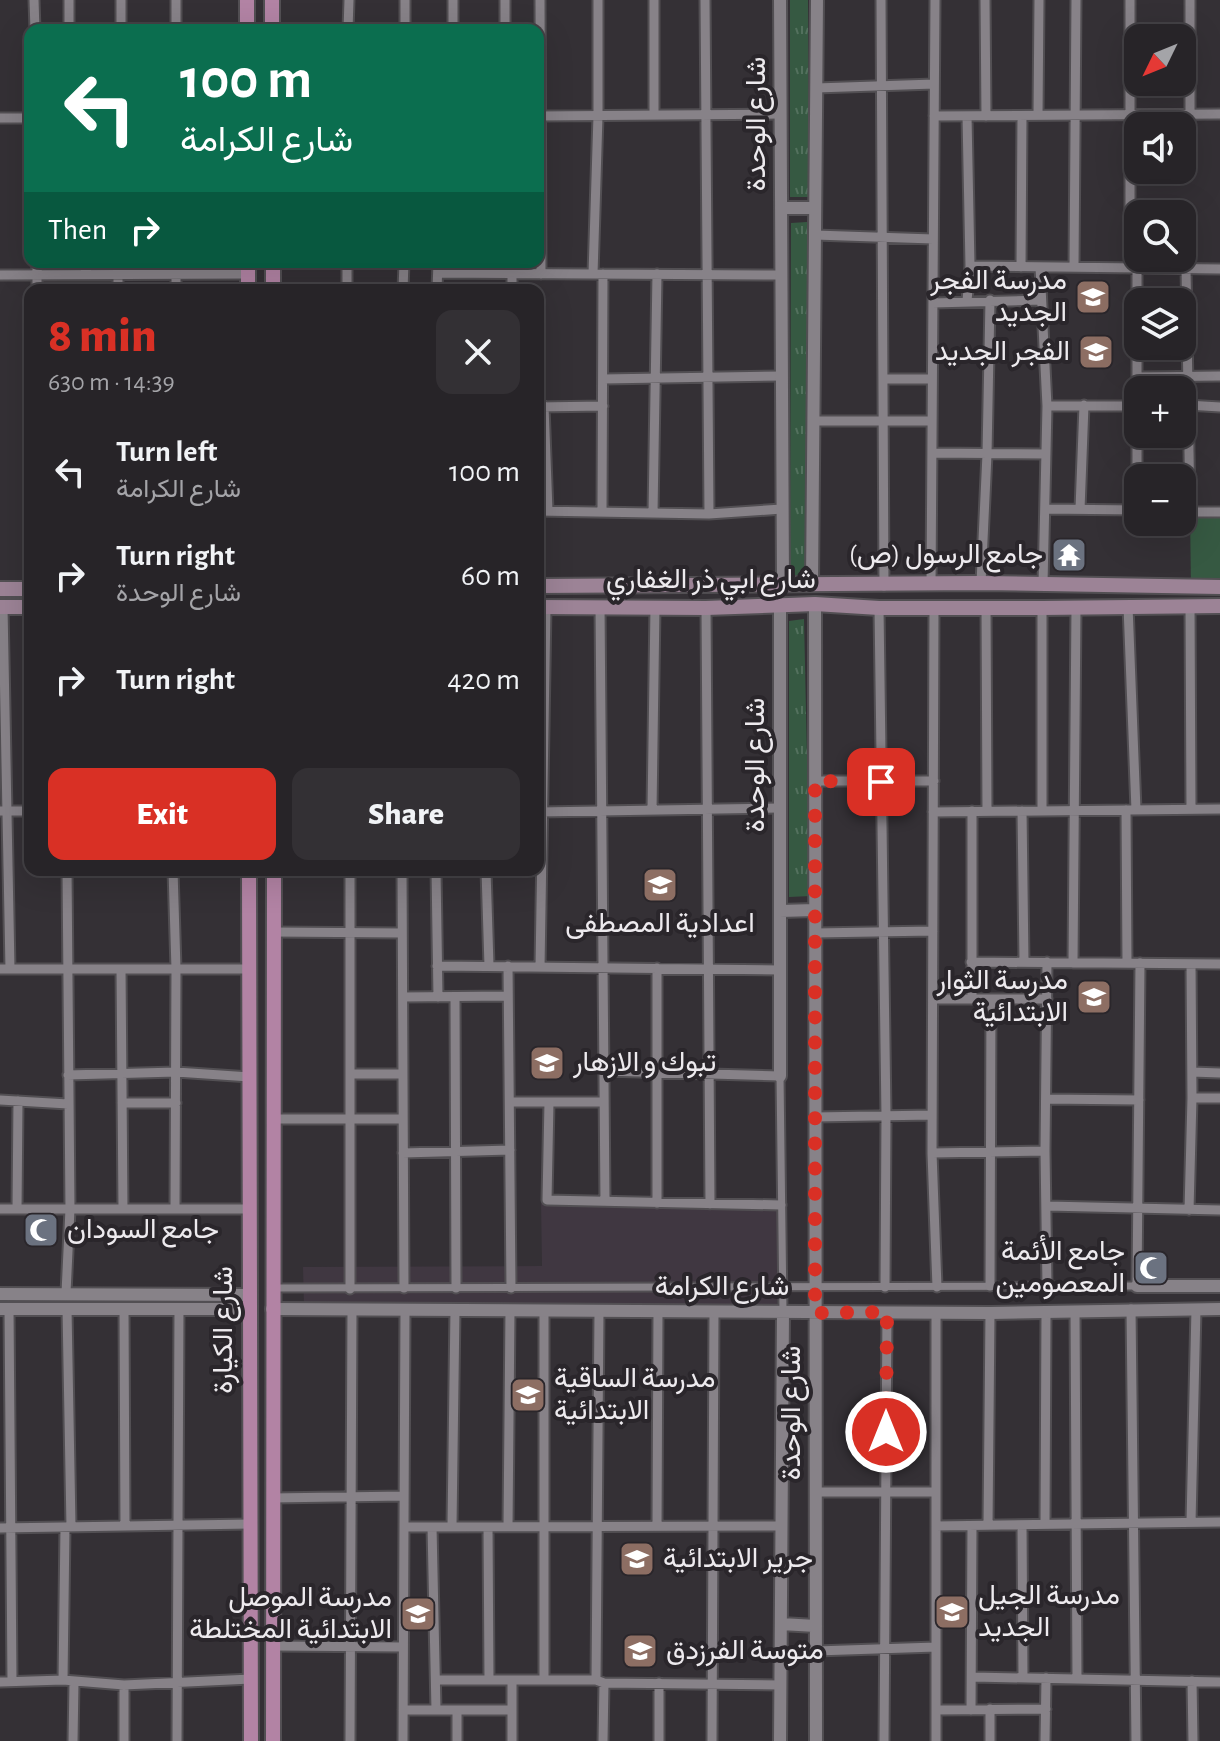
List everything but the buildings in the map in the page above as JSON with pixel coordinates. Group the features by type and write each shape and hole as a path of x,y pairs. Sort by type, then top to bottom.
{"main road":[{"path":"247,0 247,24"},
{"path":"272,0 272,24"},
{"name":"شارع ابي ذر الغفاري","path":"544,586 981,583 1220,587"},
{"path":"1006,584 1006,608"},
{"path":"0,589 24,589"},
{"name":"شارع ابي ذر الغفاري","path":"544,607 706,608 815,604 879,608 1220,606"},
{"path":"2,607 24,607"},
{"name":"شارع الكيارة","path":"249,876 251,1741"},
{"name":"شارع الكيارة","path":"273,1741 274,876"},
{"path":"249,916 274,917"},
{"path":"252,1627 273,1627"}],"street":[{"path":"34,0 35,24"},
{"path":"69,0 69,24"},
{"path":"121,0 121,24"},
{"path":"176,0 176,24"},
{"path":"348,24 349,0"},
{"path":"405,0 405,24"},
{"path":"453,0 453,24"},
{"path":"505,0 505,24"},
{"path":"540,0 540,24"},
{"path":"598,0 602,512"},
{"path":"654,0 654,115"},
{"path":"705,0 709,514"},
{"name":"شارع الوحدة","path":"780,0 783,584"},
{"name":"شارع الوحدة","path":"812,584 817,0"},
{"path":"881,0 884,586"},
{"path":"931,585 935,0"},
{"path":"985,0 986,116"},
{"path":"1038,115 1039,0"},
{"path":"1074,267 1076,0"},
{"path":"1130,0 1130,112"},
{"path":"1190,0 1190,112"},
{"path":"816,88 934,84"},
{"path":"934,116 1124,113"},
{"path":"544,116 781,114"},
{"path":"1196,114 1220,114"},
{"path":"967,116 970,266 967,301"},
{"path":"1021,267 1022,116"},
{"path":"0,118 24,118"},
{"path":"781,208 815,208"},
{"path":"815,235 933,239"},
{"path":"970,266 1124,267"},
{"path":"1040,267 1047,406 1043,584"},
{"path":"37,268 37,284"},
{"path":"86,268 86,274"},
{"path":"118,268 118,284"},
{"path":"0,275 176,274 248,268"},
{"path":"437,284 438,268"},
{"path":"489,268 489,273"},
{"path":"541,268 541,274"},
{"path":"1196,268 1220,269"},
{"path":"1134,272 1137,376"},
{"path":"1186,272 1187,375"},
{"path":"438,273 781,275"},
{"path":"176,274 176,284"},
{"path":"512,274 512,284"},
{"path":"653,513 657,274"},
{"path":"981,583 990,300"},
{"path":"933,303 1041,300"},
{"path":"603,379 782,376"},
{"path":"1162,376 1220,376"},
{"path":"883,379 932,379"},
{"path":"1080,509 1084,405"},
{"path":"544,406 603,406"},
{"path":"1047,406 1124,406"},
{"path":"1196,406 1220,407"},
{"path":"813,421 932,421"},
{"path":"932,453 1046,454"},
{"path":"544,511 709,514 782,509"},
{"path":"1045,509 1124,510"},
{"path":"1196,512 1220,512"},
{"name":"شارع الوحدة","path":"815,604 816,1741"},
{"name":"شارع الوحدة","path":"780,605 783,1311 780,1741"},
{"path":"600,606 605,1201"},
{"path":"1127,963 1131,810 1128,606"},
{"path":"1190,606 1191,809"},
{"path":"2,607 5,969 250,969"},
{"path":"652,810 655,607"},
{"path":"934,607 932,1153 937,1287"},
{"path":"986,607 987,811"},
{"path":"706,608 710,1204"},
{"path":"879,608 886,1116 885,1287"},
{"path":"1042,608 1042,811"},
{"path":"1073,963 1076,608"},
{"path":"815,781 934,781"},
{"path":"544,812 780,808"},
{"path":"933,812 1220,809"},
{"path":"972,811 972,999"},
{"path":"1022,811 1024,962"},
{"path":"66,1293 70,1209 67,876"},
{"path":"173,876 175,1209"},
{"path":"350,876 350,1289"},
{"path":"402,876 404,1288"},
{"path":"436,876 438,997"},
{"path":"486,876 489,966"},
{"path":"540,876 540,967"},
{"path":"780,911 815,910"},
{"path":"815,933 933,931"},
{"path":"274,932 402,933"},
{"path":"971,962 1220,964"},
{"path":"1047,962 1047,1286"},
{"path":"1137,1286 1140,963"},
{"path":"1189,1210 1191,964"},
{"path":"437,966 780,970"},
{"path":"508,966 511,1288"},
{"path":"657,968 657,1203"},
{"path":"121,969 123,1209"},
{"path":"403,997 508,996"},
{"path":"455,997 456,1288"},
{"path":"933,999 1047,999"},
{"path":"990,1286 991,999"},
{"path":"604,1071 780,1076"},
{"path":"68,1075 176,1072 250,1077"},
{"path":"1192,1072 1220,1073"},
{"path":"350,1074 403,1074"},
{"path":"1192,1098 1220,1098"},
{"path":"1046,1099 1139,1100"},
{"path":"0,1100 68,1104"},
{"path":"17,1209 18,1101"},
{"path":"510,1102 604,1102"},
{"path":"549,1102 547,1200 781,1205"},
{"path":"122,1103 176,1103"},
{"path":"815,1117 932,1115"},
{"path":"274,1119 403,1119"},
{"path":"403,1153 510,1150"},
{"path":"932,1153 1045,1151"},
{"path":"1047,1206 1220,1210"},
{"path":"0,1209 250,1209"},
{"name":"شارع الكرامة","path":"272,1288 1220,1286"},
{"path":"0,1294 66,1293 250,1302"},
{"path":"12,1681 5,1528 5,1309 179,1308 250,1302"},
{"path":"124,1308 125,1526"},
{"path":"177,1741 179,1308"},
{"path":"67,1309 68,1681 73,1741"},
{"name":"شارع الكرامة","path":"272,1309 815,1313 1220,1309"},
{"path":"403,1741 405,1309"},
{"path":"452,1525 455,1309"},
{"path":"1131,1309 1136,1741"},
{"path":"1191,1522 1196,1309"},
{"path":"350,1741 352,1310"},
{"path":"508,1526 510,1310"},
{"path":"544,1310 544,1680"},
{"path":"599,1311 597,1526 603,1741"},
{"path":"657,1526 658,1311"},
{"path":"712,1741 714,1311"},
{"path":"1075,1311 1077,1679"},
{"path":"884,1741 887,1312"},
{"path":"936,1312 936,1741"},
{"path":"1045,1524 1046,1312"},
{"path":"988,1525 990,1313"},
{"path":"816,1492 936,1492"},
{"path":"272,1498 404,1496"},
{"path":"936,1526 1220,1522"},
{"path":"5,1528 251,1524"},
{"path":"1022,1525 1023,1678"},
{"path":"404,1527 781,1526"},
{"path":"971,1710 972,1526"},
{"path":"432,1527 436,1710"},
{"path":"488,1527 489,1680"},
{"path":"781,1624 816,1626"},
{"path":"273,1646 403,1647"},
{"path":"816,1651 936,1647"},
{"path":"973,1677 1220,1682"},
{"path":"1045,1741 1046,1678"},
{"path":"0,1682 68,1681 124,1685 251,1679"},
{"path":"436,1680 781,1685"},
{"path":"512,1680 512,1741"},
{"path":"1192,1681 1193,1741"},
{"path":"659,1683 659,1741"},
{"path":"124,1685 124,1741"},
{"path":"990,1709 990,1741"},
{"path":"936,1710 1046,1709"},
{"path":"403,1710 512,1710"},
{"path":"457,1710 457,1741"}],"shaded area":[{"path":"541,1202 777,1209 777,1305 304,1306 303,1267 542,1266"}],"green space":[{"path":"790,0 808,0 809,197 790,197"},
{"path":"807,222 808,576 790,575 791,223"},
{"path":"1220,512 1220,587 1191,587 1190,536 1196,536 1196,513"},
{"path":"804,619 810,896 789,897 789,621"}],"place":[{"name":"مدرسة الفجر الجديد","path":"1093,297"},
{"name":"الفجر الجديد","path":"1096,352"},
{"name":"جامع الرسول (ص)","path":"1069,555"},
{"name":"اعدادية المصطفى","path":"660,885"},
{"name":"مدرسة الثوار الابتدائية","path":"1094,997"},
{"name":"تبوك و الازهار","path":"547,1063"},
{"name":"جامع السودان","path":"41,1230"},
{"name":"جامع الأئمة المعصومين","path":"1151,1268"},
{"name":"مدرسة الساقية الابتدائية","path":"528,1395"},
{"name":"جرير الابتدائية","path":"637,1559"},
{"name":"مدرسة الجيل الجديد","path":"952,1612"},
{"name":"مدرسة الموصل الابتدائية المختلطة","path":"418,1614"},
{"name":"متوسة الفرزدق","path":"640,1651"}],"route":[{"path":"881,782 815,781 815,1313 887,1312 886,1432"}]}
